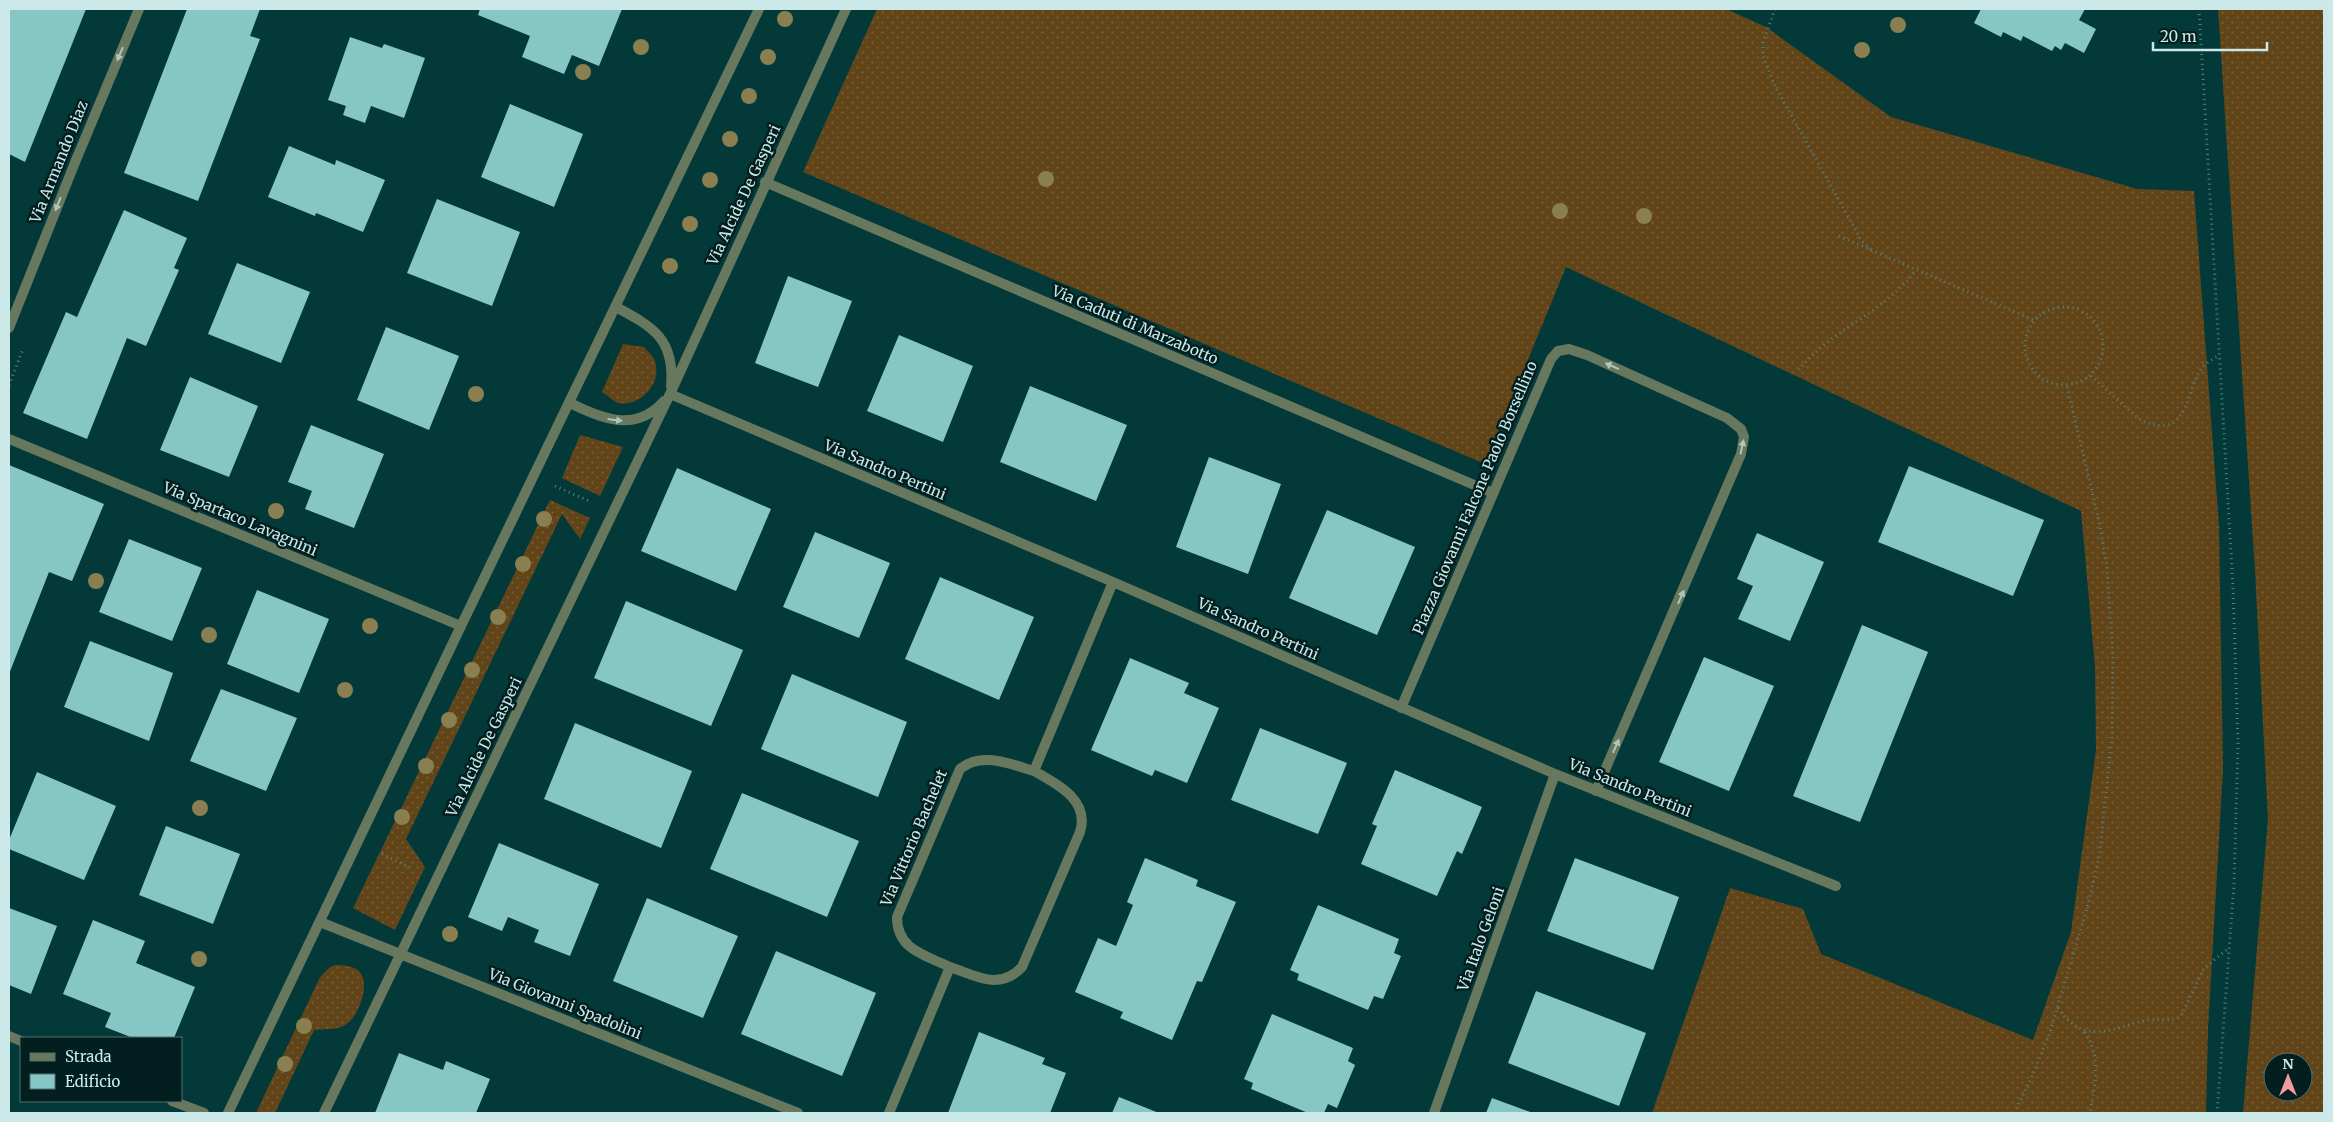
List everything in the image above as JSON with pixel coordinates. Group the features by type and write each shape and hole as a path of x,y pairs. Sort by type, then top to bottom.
{"street":[{"name":"Via Armando Diaz","path":"9,328 139,9"},
{"path":"228,1113 759,9"},
{"name":"Via Alcide De Gasperi","path":"324,1113 670,394 765,182 846,9"},
{"name":"Via Caduti di Marzabotto","path":"765,182 1493,494"},
{"name":"Via Alcide De Gasperi","path":"570,403 608,420 626,421 637,418 659,407 670,394 672,371 667,346 652,329 616,307"},
{"name":"Piazza Giovanni Falcone Paolo Borsellino","path":"1401,708 1551,359 1558,351 1568,349 1587,355 1714,411 1735,423 1741,429 1744,436 1741,454 1596,791"},
{"name":"Via Sandro Pertini","path":"670,394 1112,582 1555,774 1836,886"},
{"name":"Via Spartaco Lavagnini","path":"9,439 461,626"},
{"path":"1034,771 1112,582"},
{"name":"Via Vittorio Bachelet","path":"988,759 1034,771 1069,793 1082,811 1080,832 1022,967 1014,975 997,981 950,967 911,949 899,936 897,917 956,778 963,766 988,759"},
{"name":"Via Italo Geloni","path":"1434,1113 1555,774"},
{"name":"Via Giovanni Spadolini","path":"320,922 798,1113"},
{"path":"889,1113 950,967"},
{"path":"175,1102 204,1113"}],"path":[{"path":"1775,9 1763,42 1763,56 1775,86 1860,238 1871,250"},
{"path":"2199,9 2233,587 2238,743 2234,884 2217,1113"},
{"path":"1839,236 2033,320"},
{"path":"1799,370 1837,335 1904,286 1916,270"},
{"path":"2070,307 2082,311 2092,318 2102,335 2104,354 2099,366 2091,376 2080,383 2067,386 2045,381 2036,374 2029,364 2025,342 2027,331 2033,320 2045,312 2057,308 2070,307"},
{"path":"2091,376 2139,420 2149,424 2172,423 2186,409 2200,371 2209,361 2220,355"},
{"path":"2014,1113 2032,1079 2057,1008 2088,905 2098,858 2112,736 2113,658 2107,567 2067,386"},
{"path":"555,486 614,512"},
{"path":"382,854 415,870"},
{"path":"2084,1031 2114,1031 2148,1020 2176,1019 2181,1016 2204,968 2229,948"},
{"path":"2057,1008 2063,1016 2084,1031 2094,1046 2097,1069 2090,1113"}],"shaded area":[{"path":"877,9 1726,9 1766,27 1891,117 2137,189 2194,191 2219,526 2223,769 2208,1029 2206,1113 1652,1113 1730,888 1803,909 1821,954 2033,1040 2071,932 2096,750 2095,667 2081,511 1566,267 1485,464 803,172"},
{"path":"2218,9 2324,9 2324,1113 2243,1113 2268,819 2255,571"},
{"path":"623,344 644,347 654,359 656,376 653,384 642,397 627,403 618,403 602,392"},
{"path":"580,435 623,447 600,496 562,478"},
{"path":"550,500 590,518 580,539 562,514 406,839 425,867 395,930 353,908"},
{"path":"345,965 357,969 361,973 364,991 356,1014 342,1027 314,1030 275,1113 256,1113 320,977 330,967"}],"building":[{"path":"9,9 86,9 25,162 9,154"},
{"path":"187,9 260,9 250,36 260,39 198,201 124,173"},
{"path":"480,9 622,9 599,66 572,55 564,74 522,57 530,36 478,15"},
{"path":"1981,9 2085,9 2079,20 2096,29 2084,53 2065,43 2061,50 2055,46 2052,51 2023,36 2021,41 2003,32 2001,37 1974,23"},
{"path":"350,37 382,48 384,44 425,58 404,118 371,106 365,123 343,115 346,106 328,100"},
{"path":"510,104 583,134 554,207 481,177"},
{"path":"289,146 335,165 336,160 385,180 363,232 316,213 315,216 268,197"},
{"path":"437,199 520,232 492,306 407,273"},
{"path":"124,210 187,238 174,268 179,270 146,346 127,338 87,439 23,413 66,312 77,317"},
{"path":"237,263 310,292 281,363 208,334"},
{"path":"788,276 852,301 818,387 755,363"},
{"path":"386,327 459,356 429,430 357,400"},
{"path":"899,335 973,366 943,442 867,411"},
{"path":"190,377 258,406 229,477 160,450"},
{"path":"1030,386 1127,425 1096,501 1000,462"},
{"path":"311,425 384,454 354,528 305,509 312,491 288,482"},
{"path":"1209,457 1281,484 1248,574 1176,547"},
{"path":"9,465 104,504 72,581 49,572 9,674"},
{"path":"1909,466 2044,520 2013,596 1878,542"},
{"path":"677,468 771,509 736,591 641,551"},
{"path":"1327,510 1415,547 1377,635 1289,598"},
{"path":"815,532 890,563 859,638 783,607"},
{"path":"1757,533 1824,562 1790,641 1738,619 1753,586 1737,579"},
{"path":"129,539 202,568 172,641 99,612"},
{"path":"940,577 1034,617 999,700 905,659"},
{"path":"257,590 329,619 299,693 227,664"},
{"path":"626,601 743,650 711,726 594,678"},
{"path":"1862,625 1928,652 1860,822 1793,796"},
{"path":"90,641 173,673 149,741 64,707"},
{"path":"1704,657 1774,686 1729,791 1659,762"},
{"path":"1130,658 1189,683 1184,693 1219,708 1187,783 1155,770 1152,776 1091,750"},
{"path":"792,674 907,722 878,797 761,749"},
{"path":"221,689 297,718 266,791 190,761"},
{"path":"575,723 692,771 661,848 544,799"},
{"path":"1260,728 1347,763 1318,834 1231,800"},
{"path":"1395,770 1482,807 1462,854 1457,851 1437,896 1361,864 1377,826 1372,824"},
{"path":"37,772 116,806 84,880 9,849 9,840"},
{"path":"742,793 859,841 827,917 710,869"},
{"path":"166,826 240,854 213,924 139,895"},
{"path":"499,843 599,884 570,956 534,942 539,930 508,917 502,931 468,917"},
{"path":"1145,858 1198,880 1196,886 1236,902 1202,982 1197,981 1172,1040 1120,1018 1123,1012 1075,992 1098,938 1116,946 1133,905 1127,902"},
{"path":"1575,858 1679,897 1653,970 1547,931"},
{"path":"647,898 738,936 703,1018 613,981"},
{"path":"1318,905 1399,939 1394,953 1401,956 1383,999 1374,996 1368,1010 1297,980 1299,974 1290,970"},
{"path":"9,908 57,926 31,994 9,985"},
{"path":"93,920 145,941 136,963 195,987 174,1037 130,1037 105,1027 111,1013 63,994"},
{"path":"776,951 876,993 842,1076 741,1034"},
{"path":"1536,991 1646,1033 1619,1106 1508,1063"},
{"path":"1272,1014 1353,1048 1348,1061 1355,1065 1337,1108 1328,1104 1324,1113 1308,1113 1251,1089 1253,1083 1244,1079"},
{"path":"979,1032 1045,1058 1042,1064 1066,1073 1050,1113 948,1113"},
{"path":"399,1053 443,1070 446,1061 490,1079 476,1113 375,1113"},
{"path":"1119,1097 1159,1113 1112,1113"},
{"path":"1492,1098 1533,1113 1486,1113"}]}
